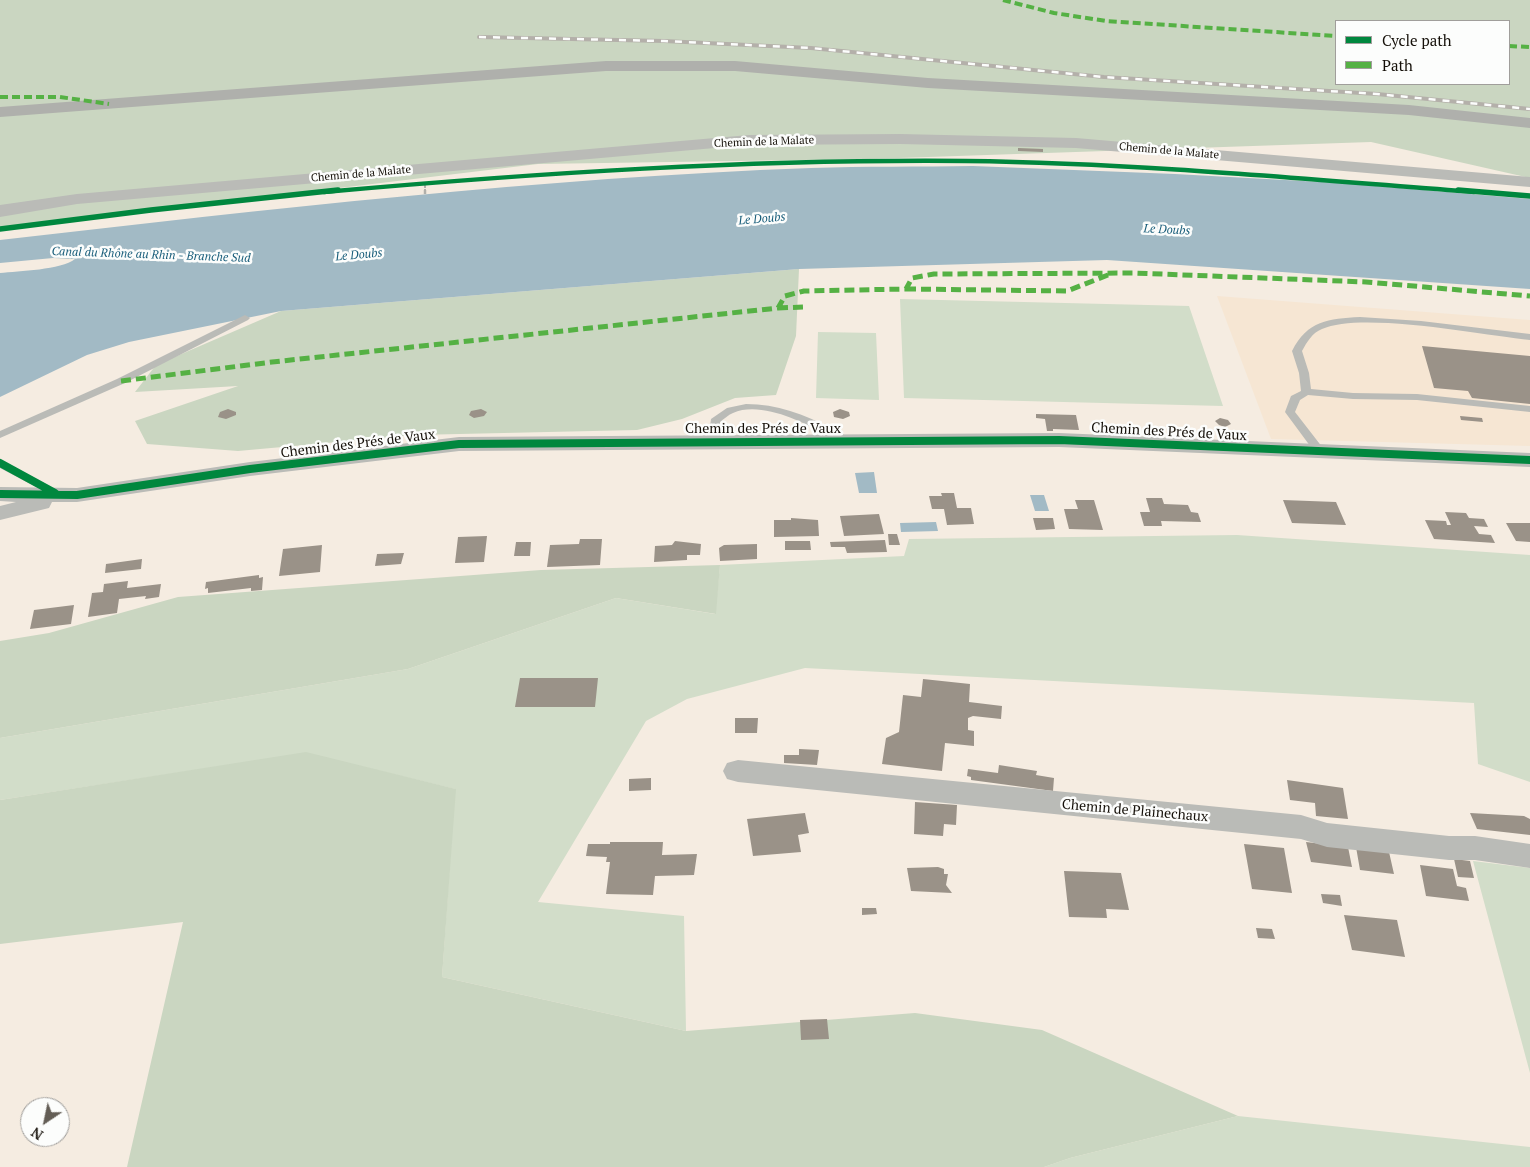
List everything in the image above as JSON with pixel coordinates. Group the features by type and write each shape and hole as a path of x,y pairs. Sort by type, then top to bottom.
{"main road":[{"path":"0,112 606,66 665,64 735,66 938,83 1409,110 1530,123"}],"street":[{"name":"Chemin de la Malate","path":"0,211 77,200 749,140 900,139 1076,144 1530,182"},
{"name":"Chemin des Prés de Vaux","path":"0,494 77,496 250,469 459,444 1059,440 1530,460"},
{"name":"Chemin des Prés de Vaux","path":"0,513 28,508 59,495"},
{"name":"Chemin de Plainechaux","path":"738,771 1301,826 1327,835 1449,848 1475,848 1530,856"}],"lane":[{"path":"0,435 121,381 245,318"},
{"path":"1306,392 1304,372 1297,352 1306,334 1321,325 1351,320 1398,322 1530,336"},
{"path":"1320,452 1290,412 1295,398 1306,392 1353,396 1417,396 1530,408"},
{"path":"714,442 715,421 730,410 753,408 777,410 809,422 846,441"},
{"path":"0,463 59,495"}],"path":[{"path":"425,183 425,194"}],"shaded area":[{"path":"1217,296 1530,320 1530,446 1271,439"}],"green space":[{"path":"0,0 1530,0 1530,178 1371,142 869,159 538,164 0,229"},
{"path":"799,269 796,336 776,395 735,398 682,419 637,430 415,435 238,451 147,444 135,421 238,386 135,392 156,365 281,311"},
{"path":"900,299 1189,306 1223,406 904,398"},
{"path":"818,332 876,333 879,400 816,398"},
{"path":"1237,535 1530,555 1530,782 1478,764 1474,703 805,668 687,699 646,721 538,902 684,916 686,1031 442,977 455,789 306,753 0,800 0,738 408,669 616,598 715,614 720,565 904,556 909,539"},
{"path":"720,565 716,614 616,598 408,669 0,738 0,641 49,633 178,597 541,570"},
{"path":"306,752 456,789 442,977 686,1031 915,1013 1042,1030 1238,1116 1070,1158 1044,1167 127,1167 183,922 0,944 0,800"},
{"path":"1473,861 1530,868 1530,1073"},
{"path":"1238,1116 1530,1147 1530,1167 1044,1167 1070,1158"}],"water":[{"path":"973,166 1340,183 1530,199 1530,289 1107,260 799,269 281,311 129,342 87,355 0,397 0,273 50,268 69,263 75,259 53,258 0,263 0,240 304,206 608,179 811,168"},
{"path":"874,472 877,493 859,493 855,473"},
{"path":"1030,495 1044,495 1049,511 1035,511"},
{"path":"936,522 938,531 901,532 900,523"}],"building":[{"path":"1018,148 1043,149 1043,152 1018,151"},
{"path":"1422,346 1530,356 1530,404 1472,398 1468,391 1434,388"},
{"path":"228,409 236,412 236,415 226,419 218,417 220,412"},
{"path":"481,409 487,412 484,416 474,418 469,415 471,411"},
{"path":"840,409 849,412 850,416 843,419 834,417 833,412"},
{"path":"1036,414 1076,415 1079,430 1053,429 1053,431 1047,431 1045,419 1036,418"},
{"path":"1460,416 1482,418 1483,422 1461,420"},
{"path":"1220,418 1228,420 1231,424 1225,427 1219,425 1215,421"},
{"path":"941,493 954,493 957,508 971,508 974,524 947,525 944,509 932,509 929,496 942,496"},
{"path":"1146,498 1162,498 1164,504 1188,505 1191,512 1198,513 1201,522 1161,521 1162,526 1144,526 1140,512 1150,512"},
{"path":"1075,500 1094,500 1103,530 1069,529 1064,509 1078,509"},
{"path":"1283,500 1336,502 1346,525 1292,523"},
{"path":"1445,512 1466,513 1469,518 1484,519 1488,527 1474,526 1479,534 1491,535 1495,543 1434,539 1425,520 1446,521 1447,525 1451,525"},
{"path":"879,514 884,534 844,536 840,516"},
{"path":"791,518 818,520 819,536 774,537 774,520 791,520"},
{"path":"1033,518 1053,518 1055,529 1036,530"},
{"path":"1506,523 1530,523 1530,542 1516,541"},
{"path":"888,534 897,534 900,545 889,545"},
{"path":"487,536 484,562 455,563 458,537"},
{"path":"580,539 602,539 600,565 547,567 550,545 579,544"},
{"path":"885,540 887,552 847,553 845,547 831,547 830,542"},
{"path":"675,541 701,544 700,555 687,555 687,560 654,562 655,546 672,545"},
{"path":"785,541 810,541 811,550 785,550"},
{"path":"516,542 531,542 530,556 514,556"},
{"path":"757,544 757,559 720,561 719,548 724,545"},
{"path":"322,545 320,572 279,576 283,549"},
{"path":"404,553 401,564 375,566 377,554"},
{"path":"142,559 141,569 105,573 106,564"},
{"path":"259,575 259,578 263,577 262,590 251,591 251,588 208,593 208,588 205,589 206,582"},
{"path":"128,581 127,588 161,584 159,597 145,599 146,596 119,599 117,613 88,617 92,593 103,592 104,584"},
{"path":"74,605 71,624 30,629 34,610"},
{"path":"520,678 598,678 595,707 515,707"},
{"path":"923,679 970,684 969,702 1002,706 1001,719 973,716 968,718 968,730 974,731 974,746 945,743 942,771 882,764 886,738 899,732 903,695 921,697"},
{"path":"735,718 758,718 757,733 735,733"},
{"path":"799,749 819,750 817,765 784,763 784,755 799,755"},
{"path":"999,765 1037,771 1036,775 1054,778 1053,791 971,780 971,777 967,776 968,769 998,773"},
{"path":"651,778 651,790 629,791 629,779"},
{"path":"1287,780 1343,788 1348,819 1316,816 1315,803 1290,800"},
{"path":"915,802 957,805 956,825 944,824 943,836 914,834"},
{"path":"805,813 809,833 798,835 801,852 753,856 747,819"},
{"path":"1470,813 1524,816 1530,819 1530,835 1477,829"},
{"path":"610,842 663,842 662,855 697,854 694,875 655,876 653,895 606,894 610,862 606,862 607,857 586,856 588,844 610,844"},
{"path":"1306,842 1348,847 1352,867 1311,862"},
{"path":"1244,844 1284,848 1292,893 1252,889"},
{"path":"1356,847 1389,852 1394,874 1360,870"},
{"path":"1454,859 1470,861 1474,878 1458,877"},
{"path":"1420,865 1453,869 1457,886 1466,888 1469,901 1426,896"},
{"path":"938,867 944,869 944,874 948,874 946,885 952,893 911,891 907,868"},
{"path":"1064,871 1121,873 1129,910 1106,909 1107,918 1069,917"},
{"path":"1321,894 1340,895 1342,906 1323,903"},
{"path":"862,908 876,908 877,914 862,915"},
{"path":"1344,915 1397,920 1405,957 1352,950"},
{"path":"1256,928 1272,929 1275,939 1258,938"},
{"path":"827,1019 829,1039 801,1040 800,1020"}],"railway":[{"path":"479,37 664,41 811,48 1104,77 1377,94 1530,109"}],"marked path":[{"path":"1003,0 1054,13 1106,21 1335,36"},
{"path":"1510,46 1530,47"},
{"path":"0,97 60,97 109,104"},
{"path":"121,381 272,362 778,308 785,296 804,291 906,289 912,278 934,274 1134,273 1366,282 1530,296"},
{"path":"906,289 1067,291 1108,275"},
{"path":"778,308 803,307"}],"cycle path":[{"path":"0,229 227,201 378,187 606,171 833,162 968,161 1109,166 1249,174 1530,196"},
{"path":"0,494 77,495 250,469 459,444 1059,440 1530,460"},
{"path":"0,463 55,493"}],"water label":[{"name":"Le Doubs","path":"762,219"},
{"name":"Le Doubs","path":"1167,230"},
{"name":"Canal du Rhône au Rhin - Branche Sud","path":"151,255"},
{"name":"Le Doubs","path":"359,255"}]}
